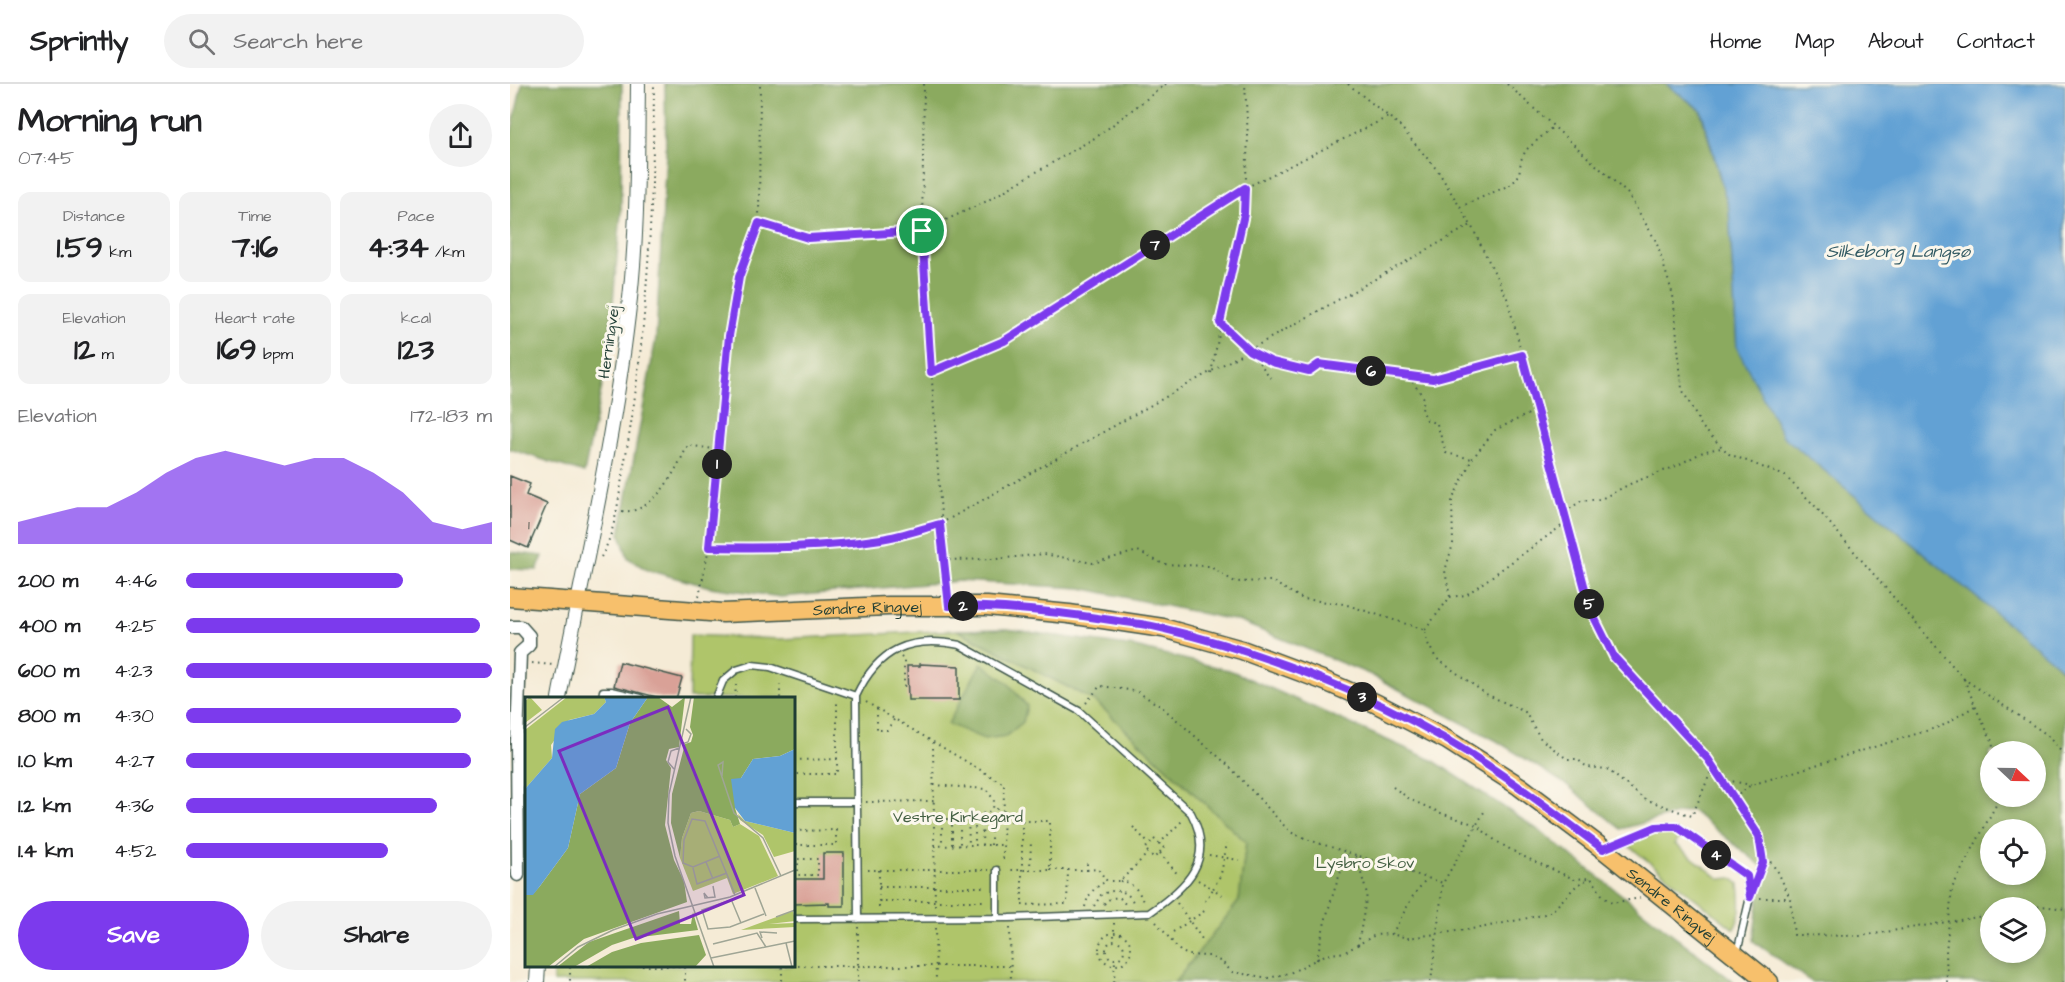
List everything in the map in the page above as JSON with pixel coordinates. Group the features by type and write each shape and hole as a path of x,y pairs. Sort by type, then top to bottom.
{"main road":[{"name":"Søndre Ringvej","path":"510,597 696,612 765,613 888,606 987,606 1069,614 1163,628 1252,654 1325,681 1375,703 1446,740 1519,786 1603,849 1764,980"}],"street":[{"name":"Herningvej","path":"559,697 621,372 629,312 637,204 638,84"},
{"path":"510,627 521,627 529,636 529,645 520,653 517,742 518,875"},
{"path":"537,982 538,967"}],"lane":[{"path":"795,919 858,919 879,919 935,919 1010,918 1149,913 1186,883 1196,868 1201,841 1198,827 1191,813 1079,711 960,645 939,640 918,641 894,651 876,664 863,681 856,696 858,919"},
{"path":"717,697 723,681 736,670 752,665 780,670 856,696"},
{"path":"602,697 603,691 634,697"},
{"path":"795,802 857,802"},
{"path":"1603,849 1656,827 1676,826 1747,876 1750,897 1736,956"},
{"path":"997,870 997,918"}],"path":[{"path":"696,612 709,547 729,336 739,277 759,223 760,84"},
{"path":"924,84 922,231 940,524 949,606"},
{"path":"759,223 808,238 922,231 985,202 1098,136 1166,84"},
{"path":"1210,373 1244,214 1248,138 1245,84"},
{"path":"1348,84 1399,125 1438,171 1471,225 1507,297 1591,611 1614,657 1713,767 1759,836 1763,862 1750,897 1790,898"},
{"path":"1508,84 1628,194 1656,241 1673,296 1682,389 1702,427 1730,454 1785,476 1821,513 1964,679 2046,734 2065,756"},
{"path":"931,372 1004,341 1245,188 1388,117"},
{"path":"1460,207 1512,183 1519,175 1521,160 1526,150 1554,126"},
{"path":"709,547 783,548 833,545 884,539 940,524 1471,225"},
{"path":"1220,323 1250,351 1273,381"},
{"path":"1250,351 1272,362 1309,371 1319,364 1433,379 1522,355"},
{"path":"1408,375 1424,398 1422,410 1427,420 1437,424 1446,453 1473,459"},
{"path":"1450,597 1445,571 1453,544 1452,500 1473,459 1495,430 1537,410"},
{"path":"616,511 632,511 642,507 657,495 682,459 688,445 719,450"},
{"path":"1565,512 1581,501 1601,499 1632,483 1674,467 1704,451 1723,447"},
{"path":"1568,522 1466,595 1450,597 1425,630 1427,642 1436,658 1486,694 1525,712 1541,739 1567,759 1577,759 1587,767 1608,770 1644,799 1692,816 1713,767"},
{"path":"944,560 996,560 1044,554 1093,563 1138,551 1163,564 1209,566 1235,582 1271,581 1303,599 1344,604 1425,630"},
{"path":"894,651 904,660 904,686 908,685"},
{"path":"520,663 565,666"},
{"path":"780,670 780,697"},
{"path":"1964,679 1992,741"},
{"path":"1079,711 1100,686 1136,691 1162,707 1229,766 1290,832 1312,842 1443,883"},
{"path":"795,774 837,774 837,690"},
{"path":"856,696 1004,784 1003,870 1098,869 1107,881"},
{"path":"1734,798 1751,784 1942,726 1975,706"},
{"path":"877,708 877,730 887,730 894,718"},
{"path":"933,741 936,982"},
{"path":"795,760 837,759"},
{"path":"1721,779 1751,784"},
{"path":"934,784 986,789 994,800 991,845"},
{"path":"1393,787 1411,800 1476,825 1496,841 1520,855 1574,879 1590,878 1595,882 1602,897 1612,903 1637,900 1655,891"},
{"path":"857,802 934,801"},
{"path":"1947,982 1946,952 1952,888 1995,807"},
{"path":"934,821 983,814 992,809 1004,809"},
{"path":"1431,982 1443,883 1484,812"},
{"path":"1159,844 1191,813"},
{"path":"982,845 983,814"},
{"path":"975,815 975,845"},
{"path":"969,816 969,845"},
{"path":"960,817 960,845"},
{"path":"952,819 952,845"},
{"path":"942,821 942,845"},
{"path":"1004,821 1050,821 1050,870"},
{"path":"1022,821 1022,905 1067,904 1068,870"},
{"path":"1133,827 1149,844"},
{"path":"795,831 836,830 836,845 795,845"},
{"path":"1155,838 1164,848 1154,858 1144,849 1149,844 1155,838"},
{"path":"1030,870 1031,840"},
{"path":"1206,901 1221,874 1227,843"},
{"path":"934,846 1004,845"},
{"path":"1761,849 1778,872 1790,898 1794,935 1861,936 1980,917"},
{"path":"1120,881 1148,853"},
{"path":"1160,853 1186,883"},
{"path":"1317,960 1321,934 1333,891 1348,853"},
{"path":"1200,854 1239,860"},
{"path":"1356,856 1367,894 1358,945"},
{"path":"798,859 818,859 818,875 798,875 798,868 798,859"},
{"path":"1087,860 1087,870"},
{"path":"857,870 997,870"},
{"path":"879,870 879,919"},
{"path":"1191,876 1224,896"},
{"path":"1392,934 1413,896 1427,878"},
{"path":"1089,915 1088,896 1096,887 1107,881 1130,884 1138,891 1149,913 1180,951 1188,955 1209,956 1222,962 1232,972 1269,978 1292,972 1325,955 1345,952 1375,935 1392,934 1408,938 1485,927 1542,915 1552,911 1577,885 1590,878"},
{"path":"879,887 997,887"},
{"path":"1089,915 1096,900 1112,890 1122,891 1129,895 1133,900 1136,914"},
{"path":"1172,896 1202,939"},
{"path":"879,901 997,902"},
{"path":"2046,907 2065,909"},
{"path":"1173,932 1206,910"},
{"path":"1114,915 1114,941"},
{"path":"1010,918 1011,982"},
{"path":"858,919 858,982"},
{"path":"1114,933 1127,939 1131,950 1125,962 1115,966 1102,960 1098,950 1100,941 1114,933"},
{"path":"1114,941 1121,944 1124,950 1123,956 1115,960 1107,956 1105,950 1108,944 1114,941"},
{"path":"1124,950 1131,950"},
{"path":"1114,982 1115,960"},
{"path":"795,966 1011,966"}],"green space":[{"path":"522,84 622,84 621,213 608,357 584,473 510,449 510,138"},
{"path":"665,84 1666,84 1700,110 1729,209 1737,348 2065,673 2065,982 1812,982 1753,941 1763,867 1691,810 1621,829 1567,785 1497,741 1369,674 1238,621 1081,588 959,581 781,597 710,587 647,570 628,558 620,534 656,338 666,153"},
{"path":"510,552 543,556 537,570 510,569"},
{"name":"Lysbro Skov","path":"1007,629 1135,647 1232,671 1434,761 1537,829 1734,982 1175,982 1239,901 1246,842 1095,701 957,630"},
{"name":"Vestre Kirkegård","path":"957,630 1095,701 1246,842 1239,901 1175,982 553,982 553,967 795,967 795,697 689,697 690,635 781,639"},
{"path":"981,663 1008,683 1027,706 1023,722 1006,736 984,739 948,724"},
{"path":"1661,831 1670,832 1679,838 1675,844 1720,879 1732,878 1739,884 1740,907 1734,929 1629,846 1630,843"}],"water":[{"name":"Silkeborg Langsø","path":"1666,84 2065,84 2065,673 1783,436 1737,348 1729,209 1701,110"}],"building":[{"path":"510,476 530,484 526,495 547,504 528,548 510,540"},
{"path":"620,662 682,678 677,697 656,697 614,686"},
{"path":"920,664 959,666 959,700 908,700 907,666 920,666"},
{"path":"823,853 844,853 844,906 829,906 829,903 795,904 795,879 823,879"}],"route":[{"path":"1245,188 1244,214 1220,323 1250,351 1272,362 1309,371 1319,364 1433,379 1522,355 1591,611 1614,657 1708,759 1759,836 1763,862 1750,897 1747,876 1676,826 1656,827 1603,849 1519,786 1446,740 1375,703 1325,681 1242,650 1163,628 1069,614 987,606 949,606 940,524 884,539 833,545 783,548 709,547 729,336 739,277 759,223 808,238 922,231 931,372 1004,341 1245,188"}]}
